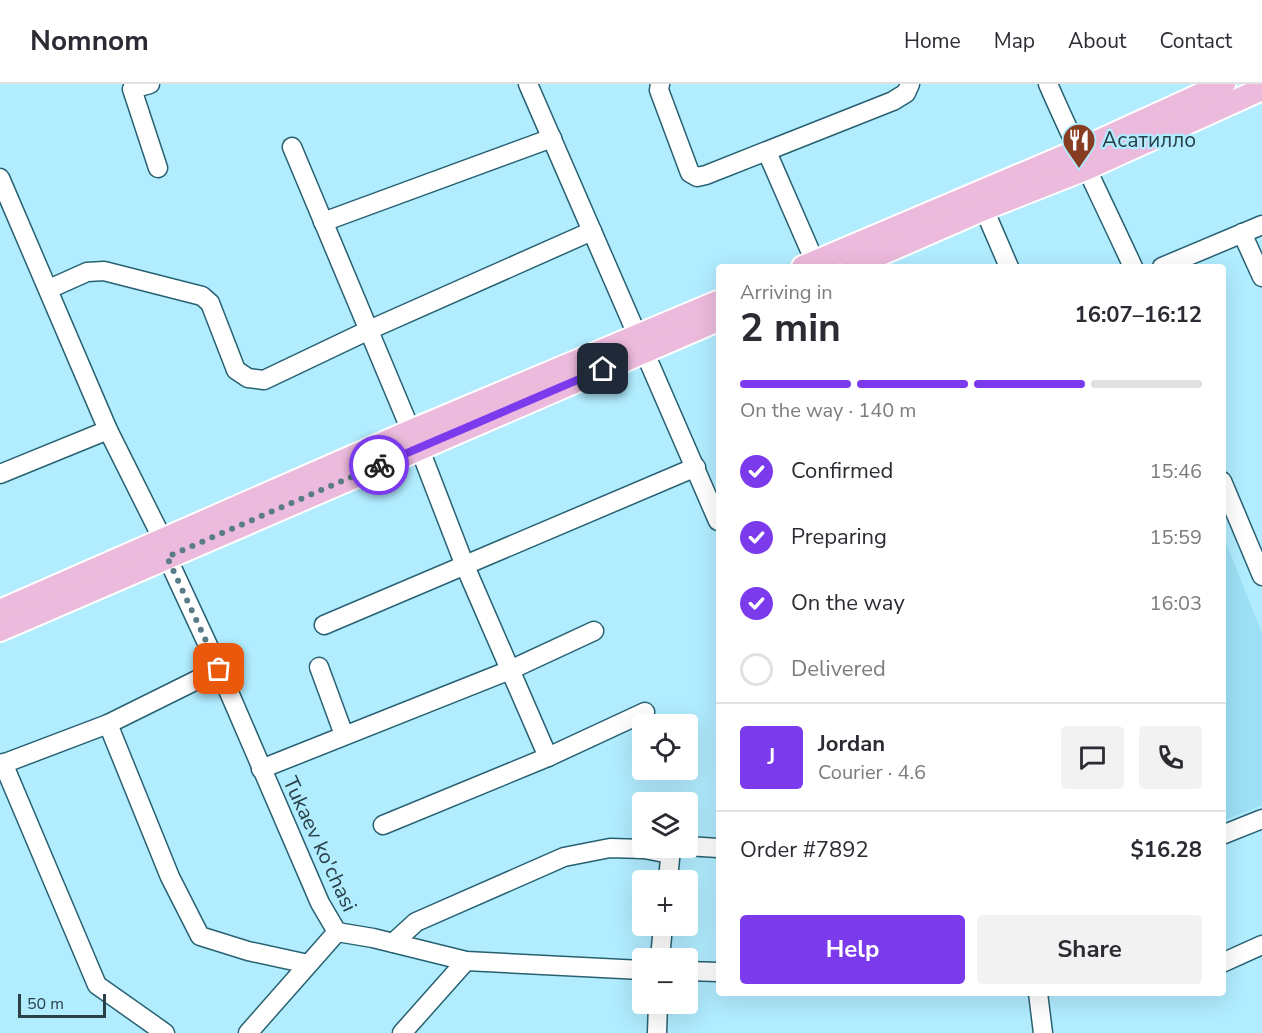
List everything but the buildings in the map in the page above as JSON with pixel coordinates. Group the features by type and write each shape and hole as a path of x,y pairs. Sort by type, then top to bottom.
{"main road":[{"path":"880,262 1224,84"},
{"path":"812,264 1262,89"},
{"path":"641,344 716,303"},
{"path":"0,611 165,548 641,344 716,321"},
{"path":"0,630 165,548"}],"street":[{"path":"150,84 132,89 158,168"},
{"path":"528,84 716,516"},
{"path":"660,84 659,90 690,173 697,177 767,152 893,101 906,93 910,84"},
{"path":"1048,84 1132,264"},
{"path":"323,222 552,138"},
{"path":"292,147 415,439 465,566 548,757"},
{"path":"767,152 809,264"},
{"name":"Tukaev ko'chasi","path":"0,178 108,430 165,548 320,903 337,932 466,960 632,969"},
{"path":"984,209 1008,264"},
{"path":"1169,264 1262,225"},
{"path":"49,289 87,272 104,271 202,296 210,303 236,369 248,378 264,380 369,330 592,231"},
{"path":"1242,233 1262,277"},
{"path":"1,470 108,430"},
{"path":"324,625 696,467"},
{"path":"1226,490 1262,576"},
{"path":"261,769 510,670 594,631"},
{"path":"319,667 344,735"},
{"path":"165,1033 98,985 2,764 108,724 219,669"},
{"path":"383,825 548,757 645,712"},
{"path":"108,724 170,877 200,936 248,951 308,964"},
{"path":"1226,833 1262,819"},
{"path":"393,943 416,922 564,857 610,848 632,849"},
{"path":"698,849 716,849"},
{"path":"248,1033 337,932"},
{"path":"1226,961 1262,945"},
{"path":"402,1033 466,960"},
{"path":"698,971 716,972"},
{"path":"1038,996 1043,1033"},
{"path":"657,1033 658,1014"}],"shaded area":[{"path":"1226,543 1262,633 1262,805 1226,820"}],"way so far":[{"path":"219,669 167,557 379,465"}],"place":[{"name":"Асатилло","path":"1079,169"}],"route":[{"path":"379,465 603,369"}]}
